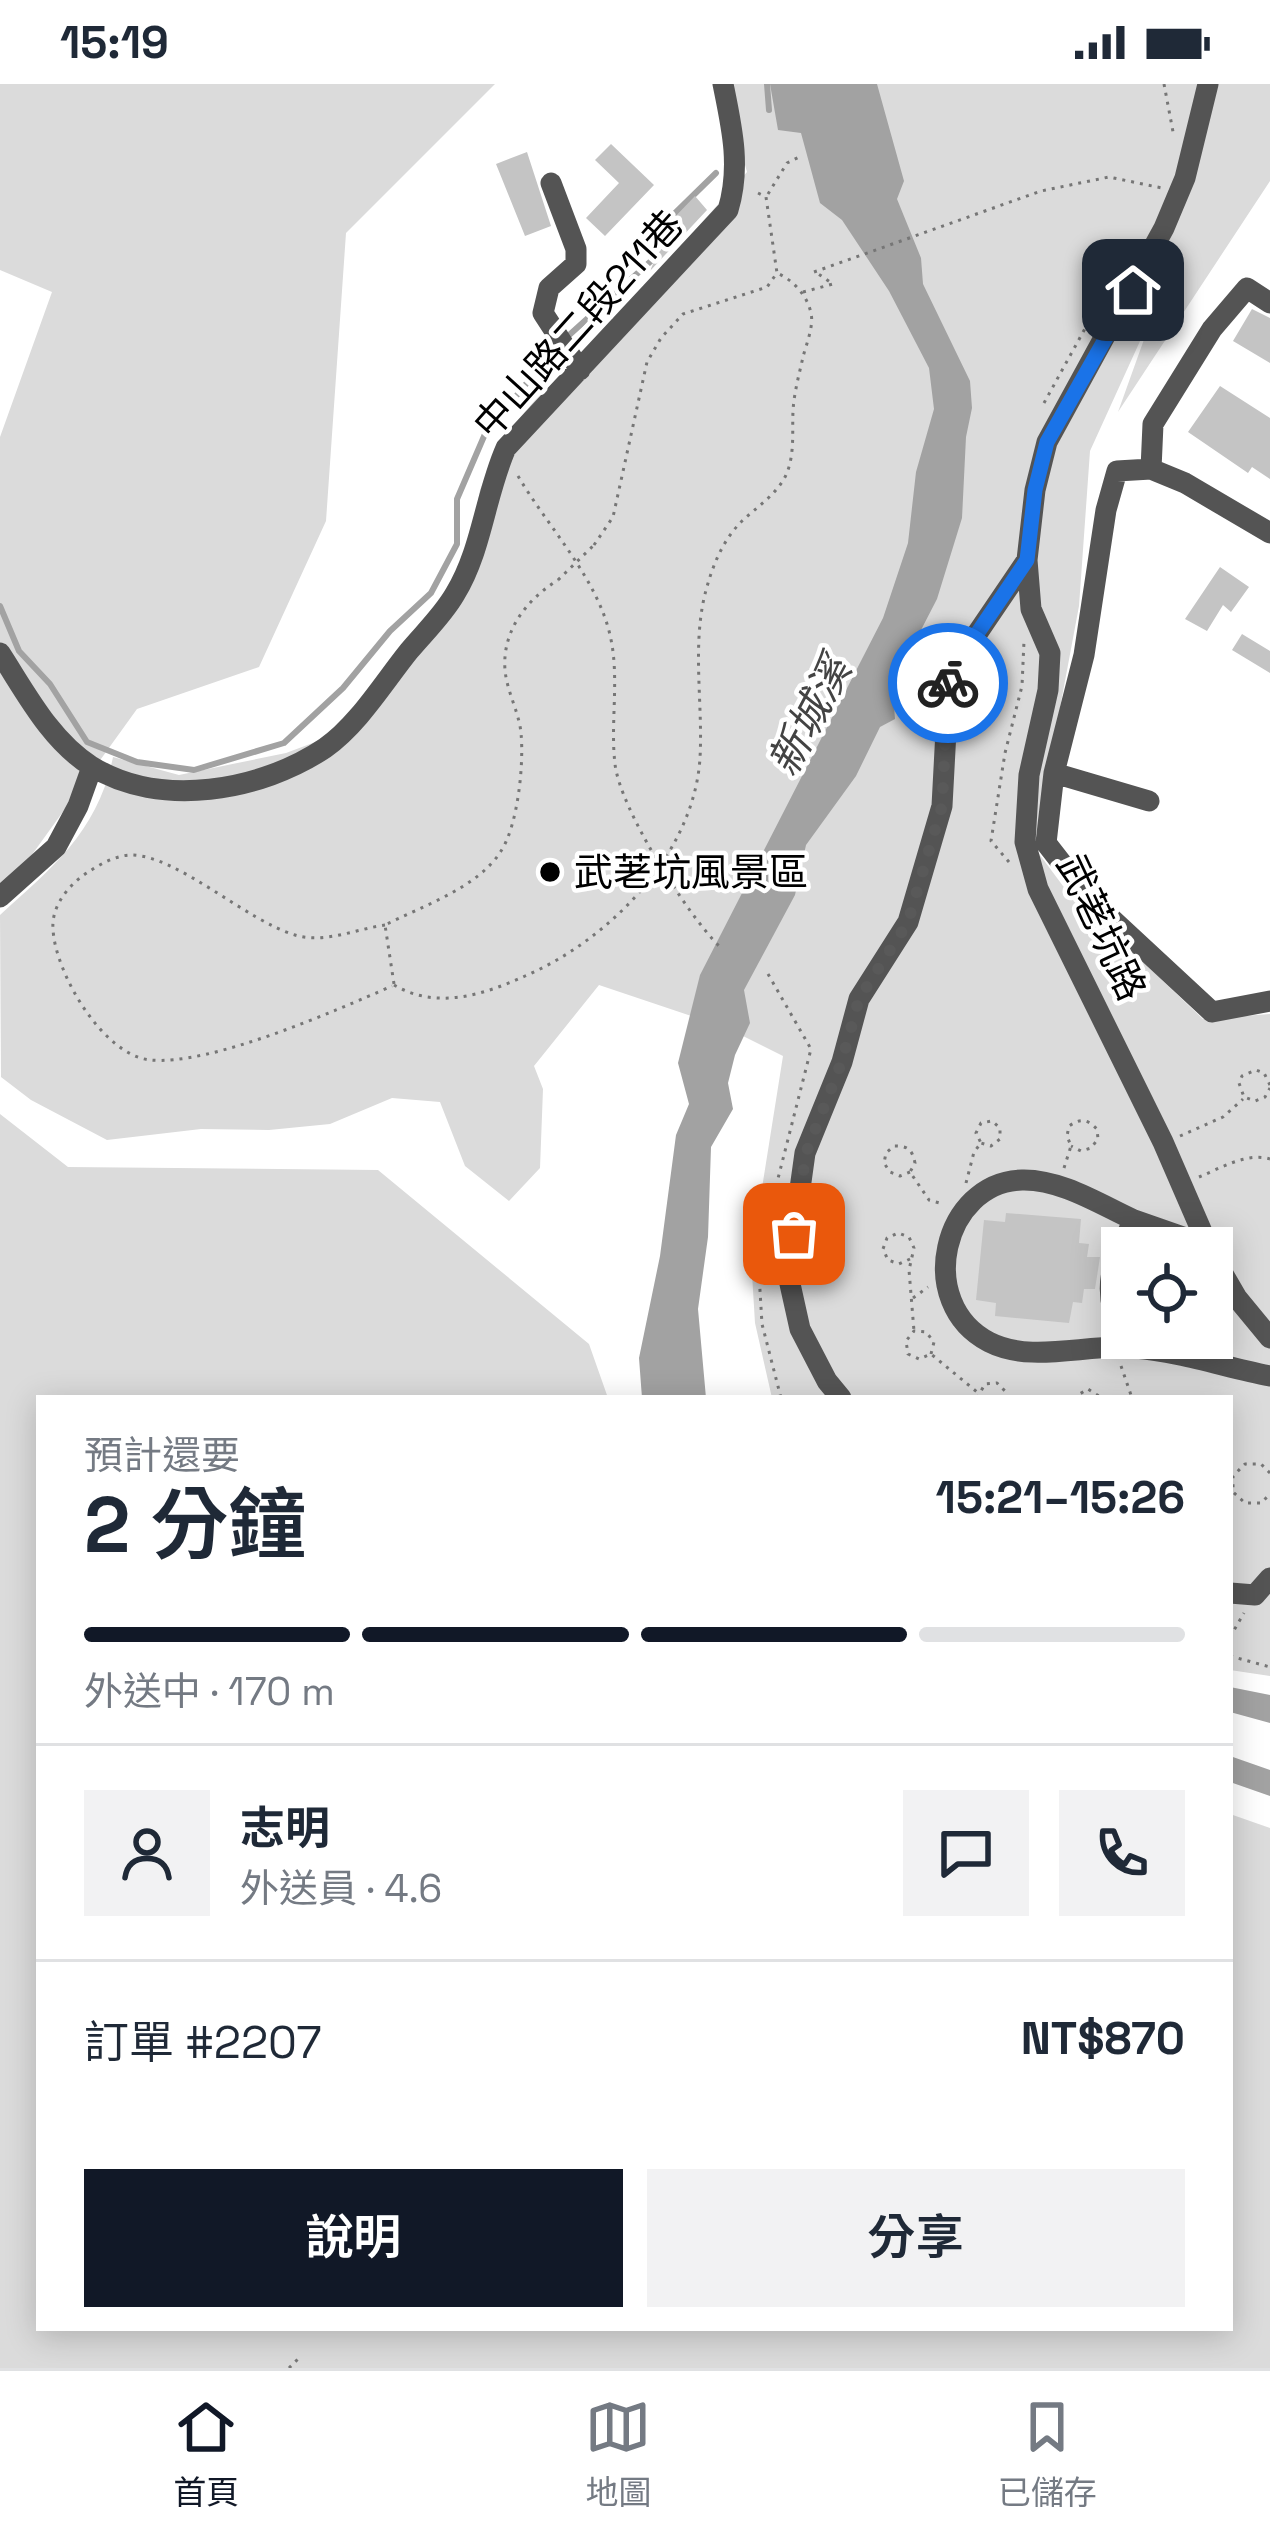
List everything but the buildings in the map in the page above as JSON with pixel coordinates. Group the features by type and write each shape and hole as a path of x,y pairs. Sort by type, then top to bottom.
{"street":[{"path":"724,84 736,183"},
{"name":"武荖坑路","path":"1199,1227 1163,1142 1038,889 1025,842 1029,775 1048,690 1050,653 1031,609 1027,560 1035,490 1047,442 1164,228 1185,178 1208,84"},
{"name":"中山路二段211巷","path":"0,653 53,734 92,767 141,784 180,791 219,788 272,774 327,746 456,594 506,448 571,356 728,210 736,183"},
{"path":"551,184 576,248 576,264 549,288 543,313 571,356"},
{"path":"1150,469 1153,424 1212,329 1247,288 1270,303"},
{"path":"1270,533 1185,483 1150,469 1117,471 1106,510 1084,655 1054,773 1046,843 1088,897 1212,1012 1270,1001"},
{"path":"839,1395 800,1329 788,1275 806,1153 842,1061 859,999 908,922 942,806 949,675 1027,560"},
{"path":"0,897 56,847 79,806 92,767"},
{"path":"1054,773 1149,801"},
{"path":"1101,1343 1027,1351 994,1345 967,1328 951,1308 945,1276 947,1241 963,1214 988,1190 1022,1180 1079,1194 1155,1227"},
{"path":"1131,1227 1135,1220"},
{"name":"武荖坑路","path":"1233,1290 1270,1338"},
{"path":"1199,1359 1270,1376"}],"path":[{"path":"776,273 801,292 813,316 797,379 794,442 787,474 738,525 717,556 699,619 700,762 685,821 660,865 619,917 572,953 495,989 438,1000 394,986 249,1041 172,1060 147,1060 120,1051 98,1031 62,963 52,929 56,909 70,886 107,861 133,855 162,864 295,935 329,937 385,925 453,890 501,851 513,824 521,734 505,671 508,632 539,592 594,545 613,517 647,362 661,338 683,314 766,287 776,273 766,197 788,163 801,156"},
{"path":"801,292 833,284 814,272 1042,191 1108,177 1165,189"},
{"path":"736,183 766,197"},
{"path":"506,448 530,496 603,612 611,639 618,783 660,865 692,907 699,926 719,946"},
{"path":"385,925 394,986"},
{"path":"768,974 811,1049 784,1147"},
{"path":"1249,1071 1264,1073 1270,1086 1260,1100 1244,1097 1239,1083 1249,1071"},
{"path":"1163,1142 1208,1126 1237,1108 1244,1097"},
{"path":"1078,1120 1089,1121 1097,1129 1098,1139 1091,1148 1081,1151 1071,1146 1066,1136 1078,1120"},
{"path":"963,1214 969,1171 981,1143 976,1133 981,1124 992,1121 1000,1128 1000,1139 992,1146 981,1143"},
{"path":"894,1146 913,1152 915,1163 910,1172 900,1176 890,1172 884,1163 886,1153 894,1146"},
{"path":"1181,1184 1238,1161 1263,1156 1270,1160"},
{"path":"910,1172 929,1200 955,1202 963,1214"},
{"path":"910,1259 899,1264 888,1260 883,1249 887,1238 898,1233 909,1238 914,1248 910,1259 914,1331 905,1341 908,1354 920,1359 931,1354"},
{"path":"914,1331 926,1332 934,1342 931,1354"},
{"path":"931,1354 977,1395 985,1384 997,1383 1006,1395"},
{"path":"1126,1359 1131,1395"},
{"path":"1233,1473 1245,1464 1262,1465 1270,1473"},
{"path":"1233,1492 1245,1503 1261,1503 1270,1494"},
{"path":"1233,1632 1262,1586"},
{"path":"1233,1657 1270,1666"},
{"path":"289,2368 299,2358"}],"shaded area":[{"path":"0,84 495,84 346,233 326,521 259,667 137,709 0,899 0,437 52,292 0,270"},
{"name":"武荖坑風景區","path":"722,84 1270,84 1270,181 1118,412 1156,306 1090,451 1079,606 1034,847 1063,886 1203,1019 1270,1014 1270,1676 1233,1670 1233,1395 771,1395 755,1323 751,1257 783,1056 727,1028 599,985 534,1066 543,1089 540,1168 509,1201 465,1166 440,1102 392,1098 330,1124 269,1130 201,1129 107,1140 31,1100 1,1077 0,915 85,827 113,757 179,775 286,753 326,738 372,688 449,588 469,551 480,490 498,444 535,400 585,353 747,172"},
{"path":"770,84 877,84 904,181 897,199 921,258 923,284 970,381 962,518 937,599 906,659 895,719 880,727 856,776 806,845 795,895 744,990 750,1023 728,1083 733,1109 711,1147 708,1237 698,1309 706,1395 642,1395 639,1358 660,1256 676,1135 689,1104 678,1063 700,975 883,618 908,543 916,472 934,409 929,368 889,291 842,220 820,203 801,133 778,130"},
{"path":"0,1114 68,1167 378,1170 589,1344 607,1395 36,1395 36,2331 1233,2331 1233,1815 1270,1828 1270,2368 0,2368"},
{"path":"1233,1688 1270,1695 1270,1723 1233,1713"},
{"path":"1233,1757 1270,1770 1270,1796 1233,1783"}],"waterway":[{"path":"767,84 769,110"},
{"path":"567,337 651,261 669,219 716,173"},
{"path":"0,606 19,651 50,684 87,742 137,762 194,770 284,743 343,688 390,631 431,593 457,544 457,499 485,434 558,345"}],"way so far":[{"path":"794,1234 806,1153 842,1061 859,999 908,922 942,806 948,683"}],"place":[{"name":"武荖坑風景區","path":"550,872"}],"route":[{"path":"948,683 1027,560 1035,490 1047,442 1133,290"}],"water label":[{"name":"新城溪","path":"809,716"}]}
